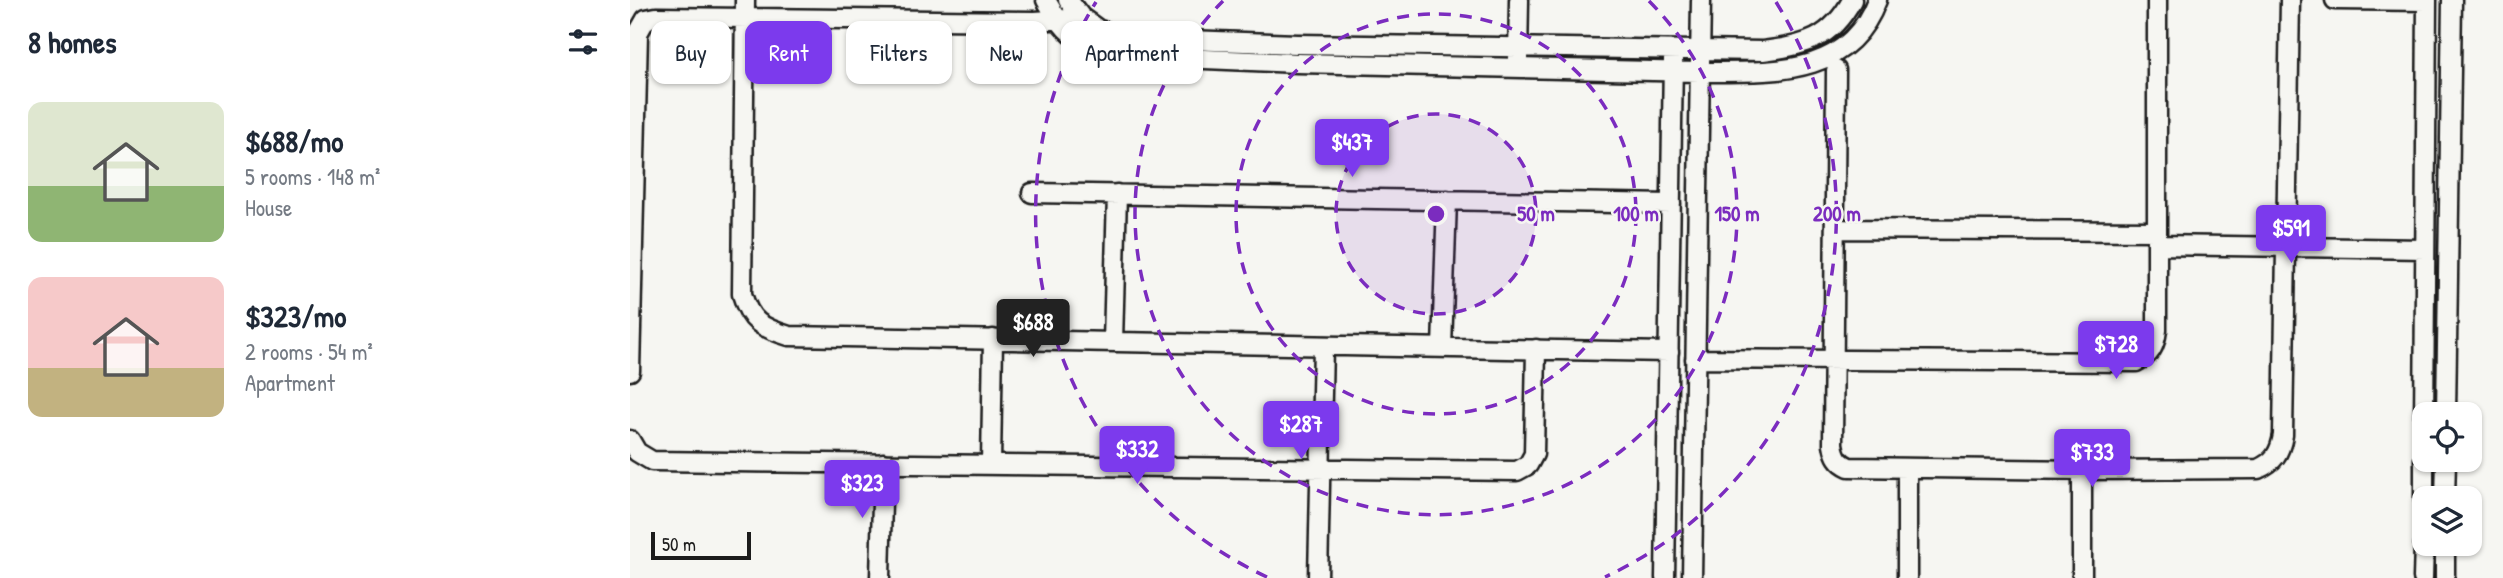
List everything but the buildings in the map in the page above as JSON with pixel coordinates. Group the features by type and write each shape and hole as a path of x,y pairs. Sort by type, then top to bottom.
{"street":[{"path":"1046,0 1057,20 1070,34 1089,48 1111,55 1297,63 1673,72 1774,71 1811,65 1838,52 1856,36 1872,13 1877,0"},
{"path":"1068,0 1081,17 1099,30 1130,38 1298,44 1763,51 1790,48 1828,32 1842,18 1852,0"},
{"path":"1517,67 1519,0"},
{"path":"1692,578 1701,0"},
{"path":"1695,359 2136,362 2145,358 2156,340 2157,0"},
{"path":"1836,71 1833,444 1838,459 1849,467 2247,471 2268,465 2276,457 2283,435 2290,0"},
{"path":"2335,0 2427,1 2424,402"},
{"path":"2446,402 2452,0"},
{"path":"745,9 742,294 747,310 757,322 771,331 789,336 1669,352"},
{"path":"630,371 639,27 642,23 650,18 745,9 1057,20 1081,17"},
{"path":"1297,63 1298,44"},
{"path":"1665,578 1674,50"},
{"path":"2427,101 2450,100"},
{"path":"1032,193 1671,204"},
{"path":"1113,342 1117,194"},
{"path":"1442,348 1447,200"},
{"path":"1671,228 1697,228"},
{"path":"1835,229 2425,249"},
{"path":"991,464 993,340"},
{"path":"1318,578 1323,346"},
{"path":"2423,348 2446,348"},
{"path":"630,440 637,452 652,461 1523,470 1532,460 1535,448 1536,349"},
{"path":"1668,442 1694,442"},
{"path":"880,578 883,463"},
{"path":"1907,578 1908,468"},
{"path":"2082,470 2082,578"},
{"path":"2423,578 2424,556"},
{"path":"2445,556 2445,578"}]}
